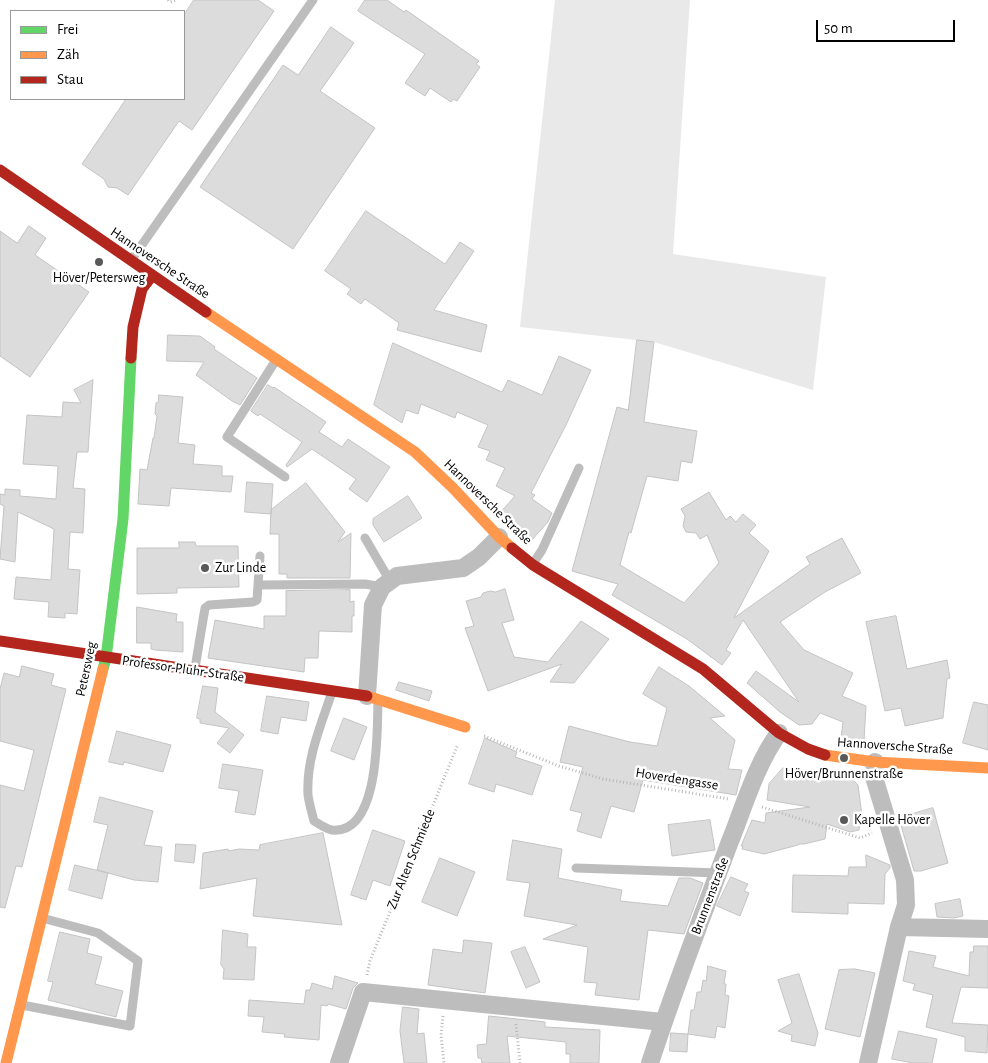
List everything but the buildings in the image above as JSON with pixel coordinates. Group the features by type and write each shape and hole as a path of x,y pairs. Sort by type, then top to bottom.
{"street":[{"name":"Hannoversche Straße","path":"0,170 152,276 415,452 453,488 499,537 532,565 703,669 779,733 808,749 828,756 874,762 988,768"},
{"name":"Petersweg","path":"6,1063 106,658 123,519 133,327 142,289 152,276"},
{"path":"372,698 373,605 386,584 397,576 463,568 480,557 499,537"},
{"name":"Professor-Plühr-Straße","path":"0,641 372,698 464,727"},
{"name":"Brunnenstraße","path":"650,1063 663,1022 718,873 771,743 779,733"},
{"path":"868,1063 899,927 906,905 905,880 874,777 874,762"},
{"path":"899,927 988,929"},
{"path":"339,1063 363,992 663,1022"}],"lane":[{"path":"130,261 313,0"},
{"path":"276,360 227,437 285,477"},
{"path":"532,565 542,550 579,468"},
{"path":"259,585 386,584 365,538"},
{"path":"194,671 205,608 208,605 253,602 257,600 260,556"},
{"path":"332,691 315,742 308,775 308,796 314,821 330,830 346,829 360,817 370,790 374,770 372,698"},
{"path":"576,868 718,873"},
{"path":"21,1004 130,1026 138,961 98,933 42,918"}],"path":[{"path":"168,0 170,2 177,0"},
{"name":"Hoverdengasse","path":"464,727 559,766 603,779 746,802 860,838 889,827"},
{"name":"Zur Alten Schmiede","path":"363,992 370,960 464,727"},
{"path":"444,1063 441,1035 445,1000"},
{"path":"516,1008 520,1063"}],"shaded area":[{"path":"555,0 690,0 673,254 826,277 813,390 654,342 520,327"}],"traffic: fast":[{"path":"103,669 106,658 123,519 131,358"}],"traffic: slow":[{"path":"206,312 415,452 512,548"},
{"path":"6,1063 103,669"},
{"path":"367,696 465,727"},
{"path":"825,755 875,762 988,768"}],"traffic: jam":[{"path":"0,170 206,312"},
{"path":"131,358 133,327 142,289 152,276"},
{"path":"512,548 533,565 703,669 779,733 808,749 825,755"},
{"path":"0,641 367,696"}],"place":[{"name":"Höver/Petersweg","path":"99,262"},
{"name":"Zur Linde","path":"205,568"},
{"name":"Höver/Brunnenstraße","path":"844,758"},
{"name":"Kapelle Höver","path":"844,820"}]}
